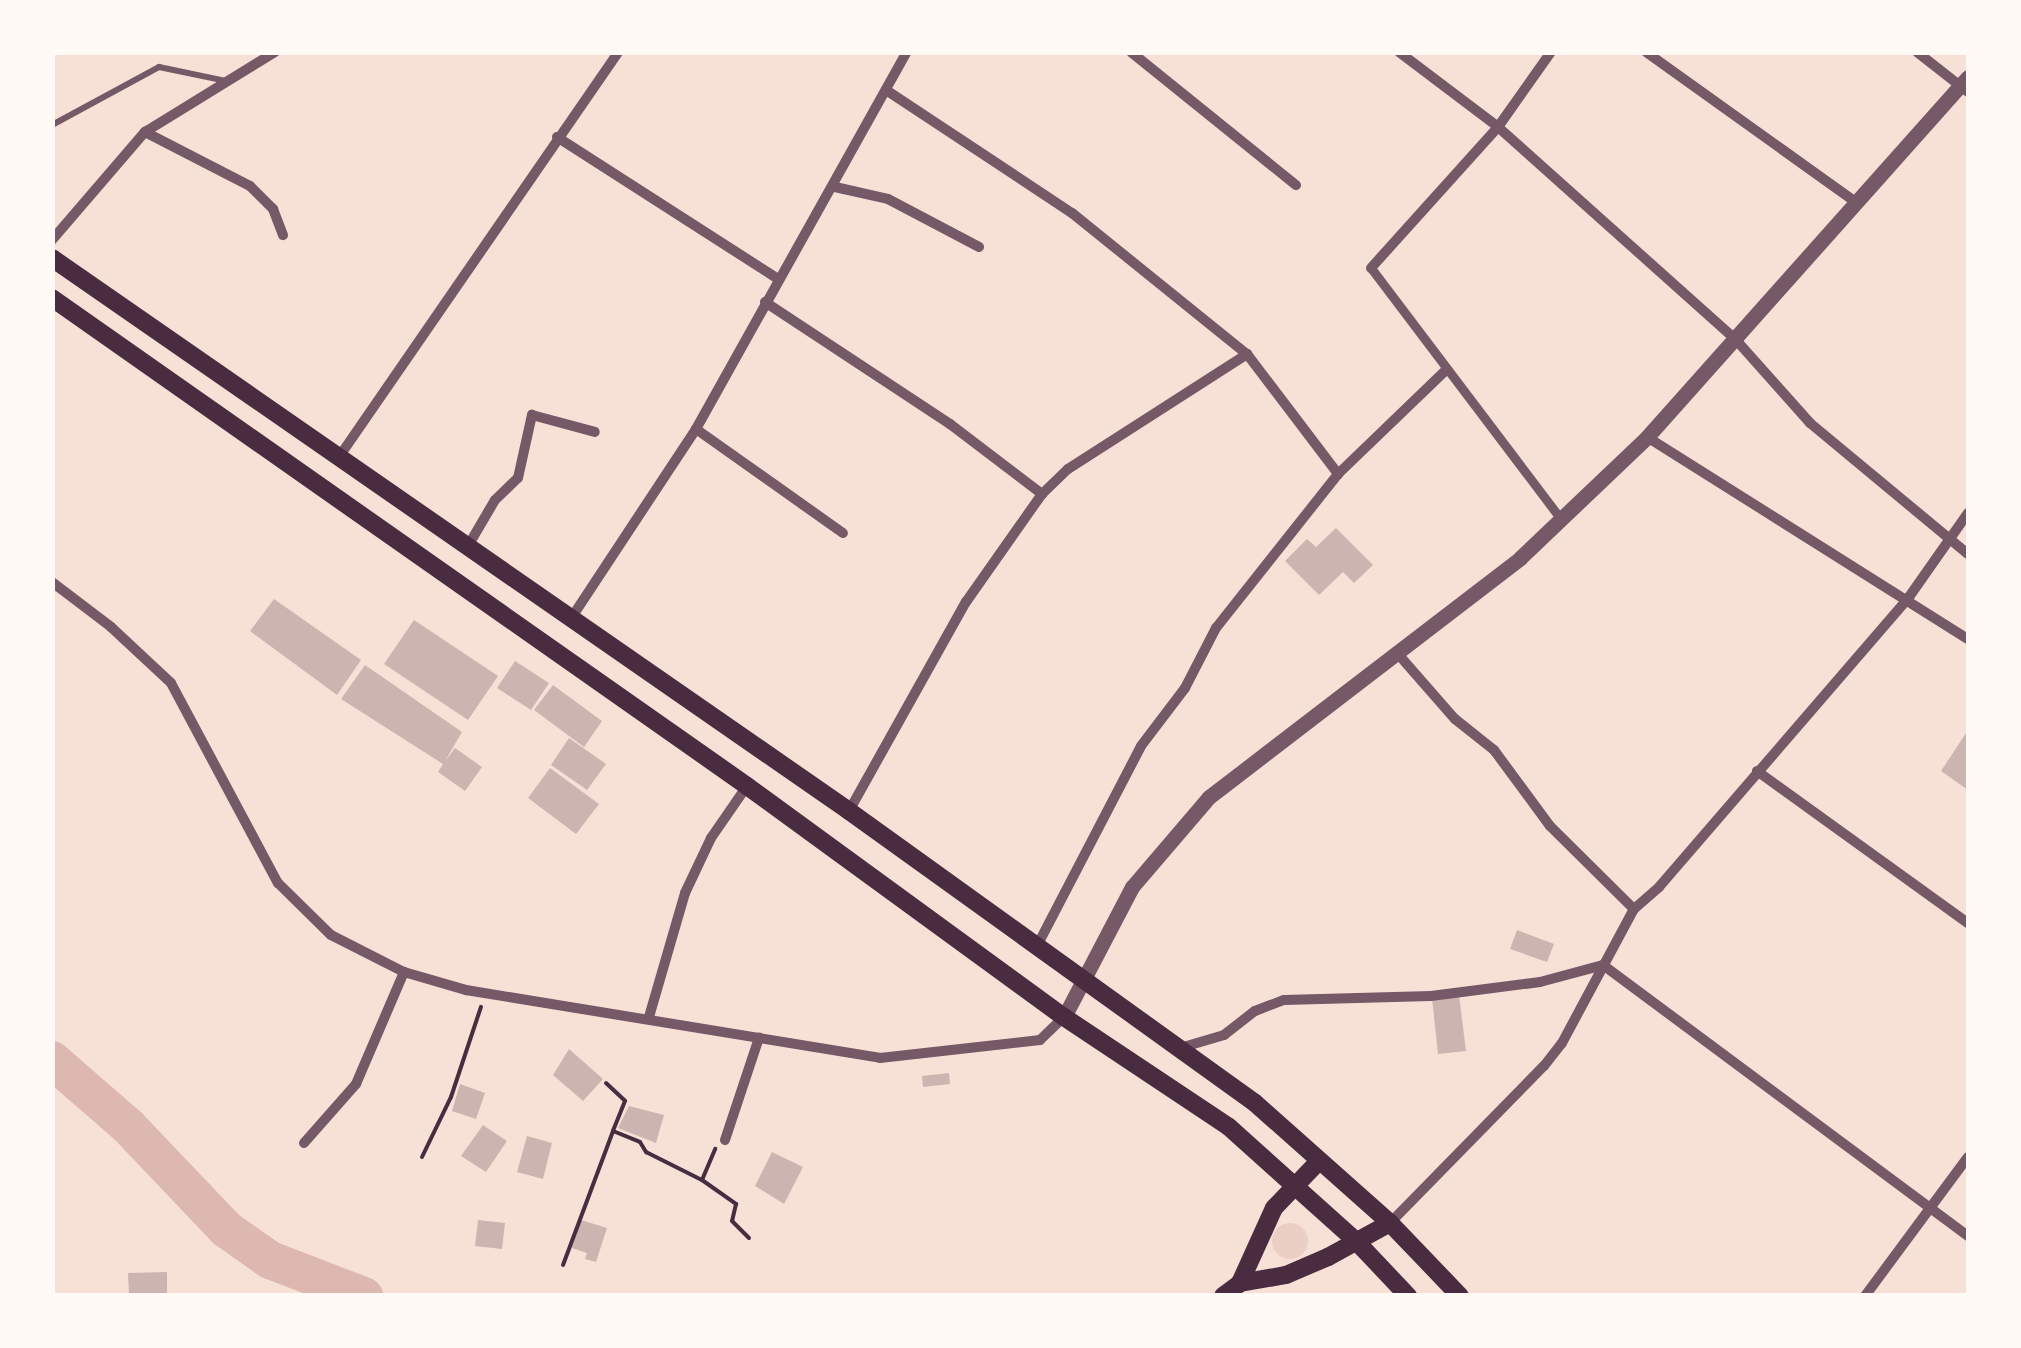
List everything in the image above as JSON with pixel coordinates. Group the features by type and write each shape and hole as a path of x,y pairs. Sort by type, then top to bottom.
{"main road":[{"path":"52,258 849,811 1255,1103 1390,1222 1460,1296"},
{"path":"52,298 747,786 1064,1017 1229,1127 1356,1241 1408,1296"},
{"path":"1240,1283 1274,1208 1319,1160"},
{"path":"1223,1296 1240,1283 1286,1275 1390,1222"}],"street":[{"path":"52,240 145,132 274,52"},
{"path":"339,457 618,52"},
{"path":"572,618 696,429 777,278 835,187 907,52"},
{"path":"1132,52 1296,184"},
{"path":"1399,52 1498,127 1737,341 1810,423 1968,554"},
{"path":"1551,52 1498,127 1371,268 1445,371 1561,519"},
{"path":"1646,52 1859,204"},
{"path":"52,582 112,628 171,683 278,883 331,936 404,972 483,992 880,1058 1040,1040 1064,1017 1132,887 1209,797 1520,558 1648,437 1966,85 1917,52"},
{"path":"886,90 1072,213 1247,354 1338,474"},
{"path":"145,132 250,186 272,209 283,235"},
{"path":"557,137 777,278"},
{"path":"835,187 888,199 979,247"},
{"path":"765,302 950,424 1042,494"},
{"path":"849,811 966,602 1042,494 1068,469 1247,354"},
{"path":"1036,947 1141,746 1185,688 1216,628 1338,474 1445,371"},
{"path":"468,546 495,500 518,478 532,416 596,432"},
{"path":"696,429 842,533"},
{"path":"1648,437 1909,597 1968,639"},
{"path":"1390,1222 1544,1066 1562,1043 1634,908 1659,887 1909,597 1968,513"},
{"path":"1398,654 1456,718 1494,750 1550,826 1634,908"},
{"path":"1757,771 1968,923"},
{"path":"649,1017 685,893 710,838 747,786"},
{"path":"1180,1048 1224,1035 1255,1011 1284,1000 1431,996 1540,982 1603,965"},
{"path":"1603,965 1968,1236"},
{"path":"304,1143 356,1084 404,972"},
{"path":"726,1140 758,1038"},
{"path":"1865,1296 1968,1156"}],"lane":[{"path":"52,125 158,67 227,82"}],"path":[{"path":"422,1157 451,1098 483,992"},
{"path":"563,1265 625,1101 606,1083"},
{"path":"613,1131 640,1142 646,1152 702,1180 736,1204 732,1220 750,1238"},
{"path":"702,1180 717,1143 726,1140"}],"shaded area":[{"path":"1290,1223 1303,1228 1308,1241 1303,1254 1290,1259 1277,1254 1272,1241 1277,1228"}],"building":[{"path":"1336,528 1373,565 1354,583 1343,572 1319,595 1285,561 1307,539 1316,547"},
{"path":"274,599 361,660 337,695 250,631"},
{"path":"414,620 498,676 468,720 384,664"},
{"path":"515,661 549,683 531,710 497,688"},
{"path":"365,665 462,732 445,761 455,748 482,767 465,791 438,772 443,764 341,699"},
{"path":"553,685 602,721 584,747 534,710"},
{"path":"1968,730 1968,790 1941,771"},
{"path":"569,738 606,764 587,790 551,765"},
{"path":"550,768 599,804 576,834 528,798"},
{"path":"1517,930 1554,944 1547,962 1510,949"},
{"path":"1459,995 1466,1051 1438,1054 1432,998"},
{"path":"569,1049 603,1079 583,1101 553,1075"},
{"path":"949,1073 950,1084 923,1087 922,1076"},
{"path":"460,1084 485,1093 476,1119 452,1111"},
{"path":"629,1106 664,1115 656,1143 618,1128"},
{"path":"483,1125 507,1141 486,1172 461,1156"},
{"path":"527,1136 552,1143 543,1179 517,1172"},
{"path":"772,1152 803,1167 784,1204 755,1186"},
{"path":"478,1220 505,1223 502,1249 475,1246"},
{"path":"581,1220 607,1228 596,1262 585,1259 587,1253 572,1248"},
{"path":"167,1272 167,1296 129,1296 128,1273"}],"waterway":[{"path":"52,1060 128,1126 226,1229 270,1260 364,1296"}]}
